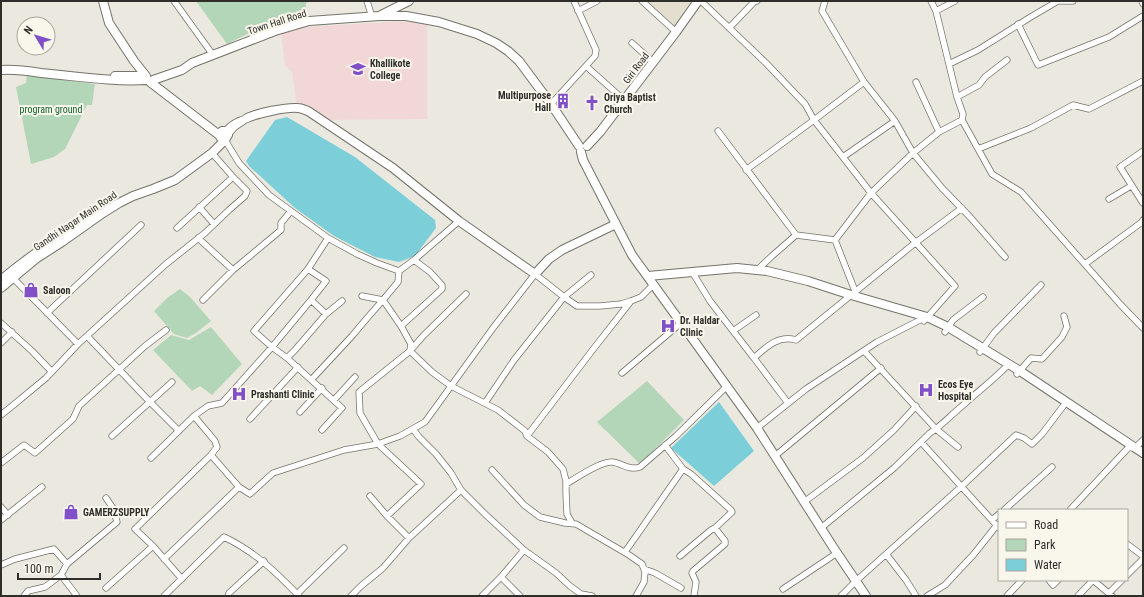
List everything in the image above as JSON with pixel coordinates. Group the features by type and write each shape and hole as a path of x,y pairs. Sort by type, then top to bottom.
{"street":[{"path":"103,1 109,23 134,61 150,79 223,135 239,163 269,195 328,238 364,257 399,271"},
{"path":"174,1 213,55"},
{"path":"367,1 375,17 406,3 406,16"},
{"path":"551,104 595,56 596,50 574,1"},
{"path":"578,11 597,1"},
{"path":"642,1 676,32"},
{"path":"700,1 766,63 805,104 814,120 870,194 955,286 924,319 877,342 806,389 758,428"},
{"name":"Giri Road","path":"582,148 600,132 700,1"},
{"path":"729,28 754,2 758,1"},
{"path":"825,1 822,11 864,82 895,121 913,153 942,188 962,208 1004,257"},
{"path":"931,1 936,11 963,114 962,120 992,174 1021,192 1143,328"},
{"path":"936,11 955,1"},
{"path":"949,64 978,50 1018,24 1058,1 1072,1"},
{"name":"Town Hall Road","path":"150,79 182,70 192,63 275,31 309,21 406,16 439,22 476,34 496,43 508,51 519,61 582,148 583,160 632,255 758,428 804,502 866,596"},
{"path":"1018,24 1038,65 1109,37 1143,16"},
{"path":"632,43 653,62"},
{"path":"958,97 979,85 985,77 1007,60"},
{"path":"1,66 23,67 100,76 150,79"},
{"path":"586,66 624,100"},
{"path":"1,70 127,82 150,79"},
{"path":"978,149 1031,128 1074,105 1089,109 1143,81"},
{"path":"746,170 864,82"},
{"path":"916,82 939,132"},
{"path":"223,135 234,122 263,112 298,108 308,111 393,168 459,221 535,274 577,306 600,306 621,304 631,301 641,297 650,280"},
{"path":"835,240 870,194 913,153 939,132 962,120"},
{"path":"843,157 895,121"},
{"path":"718,131 796,235 835,240"},
{"name":"Gandhi Nagar Main Road","path":"1,288 37,258 119,203 175,180 212,153 223,135"},
{"name":"Gandhi Nagar Main Road","path":"1,280 38,250 115,200 172,175 208,152 223,135"},
{"path":"1143,151 1120,168 1143,203"},
{"path":"1,415 40,383 78,344 166,264 245,196 246,191 212,153"},
{"path":"177,228 233,177"},
{"path":"1109,199 1131,186"},
{"path":"199,207 214,224"},
{"path":"754,358 775,341 788,338 796,340 915,243 962,208"},
{"path":"203,300 233,270 281,230 281,223 291,211"},
{"path":"399,271 459,221"},
{"path":"1085,264 1143,222"},
{"path":"211,455 240,487 250,494 273,472 344,450 378,444 400,436 413,429 425,422 493,328 535,274 562,250 616,224"},
{"path":"47,313 142,225"},
{"path":"650,280 737,271 756,271 796,235"},
{"path":"198,238 233,270"},
{"path":"322,430 342,408 288,358 272,347 254,331 308,269 328,238"},
{"path":"835,240 851,295"},
{"path":"401,326 442,289 442,285 430,272 414,260"},
{"path":"650,280 736,268 756,271 851,295 924,319 947,329 1018,372 1132,448 1143,457"},
{"path":"151,458 194,416 208,406 222,403 272,347 326,280 308,269"},
{"path":"312,379 352,336 398,282 399,271"},
{"path":"485,403 514,360 564,297 591,275"},
{"path":"694,275 710,301 788,403"},
{"path":"13,278 78,344"},
{"path":"982,350 994,333 1041,285"},
{"path":"387,516 420,484 378,444 360,413 359,392 410,351 423,336 466,294"},
{"path":"362,296 383,300 401,326 411,344 410,351"},
{"path":"947,329 953,320 983,296"},
{"path":"311,300 326,314"},
{"path":"288,358 326,314 342,301"},
{"path":"528,436 631,301"},
{"path":"733,331 756,315"},
{"path":"1018,372 1031,358 1042,359 1062,337 1067,327 1064,316"},
{"path":"1,323 52,372"},
{"path":"622,373 681,323"},
{"path":"1,463 24,445 34,453 73,418 80,406 119,369 166,330"},
{"path":"1,343 12,332"},
{"path":"87,336 179,431"},
{"path":"982,350 1006,367 1018,372 1064,405 1143,454"},
{"path":"410,351 432,372 451,386 498,410 525,431 528,436 548,452 563,469 566,484 567,514 572,523"},
{"path":"864,351 936,429 958,447"},
{"path":"250,419 298,367"},
{"path":"821,528 894,468 930,433 990,383 1006,367"},
{"path":"775,456 881,368"},
{"path":"334,400 355,377"},
{"path":"112,436 172,382"},
{"path":"566,484 600,464 608,462 614,462 622,466 635,469 640,467 727,386"},
{"path":"300,412 322,388"},
{"path":"842,596 1016,435 1024,438 1032,444 1042,434 1064,405"},
{"path":"804,502 863,458 894,430 916,406"},
{"path":"182,579 135,529 211,455 217,447 215,441 194,416"},
{"path":"413,429 436,454 462,490 486,515 524,550 556,573 581,594 592,596"},
{"path":"1071,509 1132,448 1143,440"},
{"path":"921,442 998,527 945,585 928,596"},
{"path":"665,445 683,469 691,474 732,512 715,528 680,556"},
{"path":"1005,509 1052,467"},
{"path":"625,552 683,469"},
{"path":"492,470 524,505 540,517 576,524 625,552 642,564 646,572 644,582 636,596"},
{"path":"1,520 42,487"},
{"path":"164,559 240,487"},
{"path":"351,596 383,568 409,538 462,490"},
{"path":"370,496 409,538"},
{"path":"24,596 28,591 45,586 61,575 67,564 117,522 113,508 106,498"},
{"path":"1,507 8,515"},
{"path":"992,520 998,515"},
{"path":"694,596 696,582 692,573 693,571 725,544 725,541 715,528"},
{"path":"164,596 224,537 264,561 297,593"},
{"path":"1128,545 1143,557 1128,574"},
{"path":"106,588 152,546"},
{"path":"289,596 297,593 344,548"},
{"path":"1,565 16,559 54,549 67,564"},
{"path":"482,596 501,577 524,550"},
{"path":"783,589 837,553"},
{"path":"886,554 916,596"},
{"path":"228,596 229,593 264,561"},
{"path":"644,569 655,573 681,588"},
{"path":"61,575 77,596"},
{"path":"501,577 520,596"},
{"path":"1007,596 1021,581"},
{"path":"1049,581 1053,585 1057,581"},
{"path":"1078,596 1092,581"},
{"path":"1094,581 1111,595 1121,581"}],"shaded area":[{"path":"643,1 692,1 672,28"},
{"name":"Khallikote College","path":"427,21 427,119 324,120 297,107 292,72 285,66 281,32 307,27"}],"green space":[{"path":"196,1 311,1 306,3 306,13 276,20 227,44"},
{"name":"program ground","path":"27,75 95,84 92,105 87,105 65,149 54,157 31,164 16,87 26,83"},
{"path":"180,289 190,297 211,321 187,338 174,334 154,311 167,298"},
{"path":"211,327 242,364 212,395 200,386 192,391 153,350 171,335 189,340"},
{"path":"647,381 684,420 640,464 597,422"}],"water":[{"path":"287,117 355,157 435,220 436,228 415,256 399,262 375,257 334,236 295,208 249,166 246,161 275,120"},
{"path":"719,402 754,451 714,486 671,448"}],"place":[{"name":"Khallikote College","path":"358,69"},
{"name":"Multipurpose Hall","path":"563,101"},
{"name":"Oriya Baptist Church","path":"592,103"},
{"name":"Saloon","path":"31,290"},
{"name":"Dr. Haldar Clinic","path":"668,326"},
{"name":"Ecos Eye Hospital","path":"926,390"},
{"name":"Prashanti Clinic","path":"239,394"},
{"name":"GAMERZSUPPLY","path":"71,512"}]}
